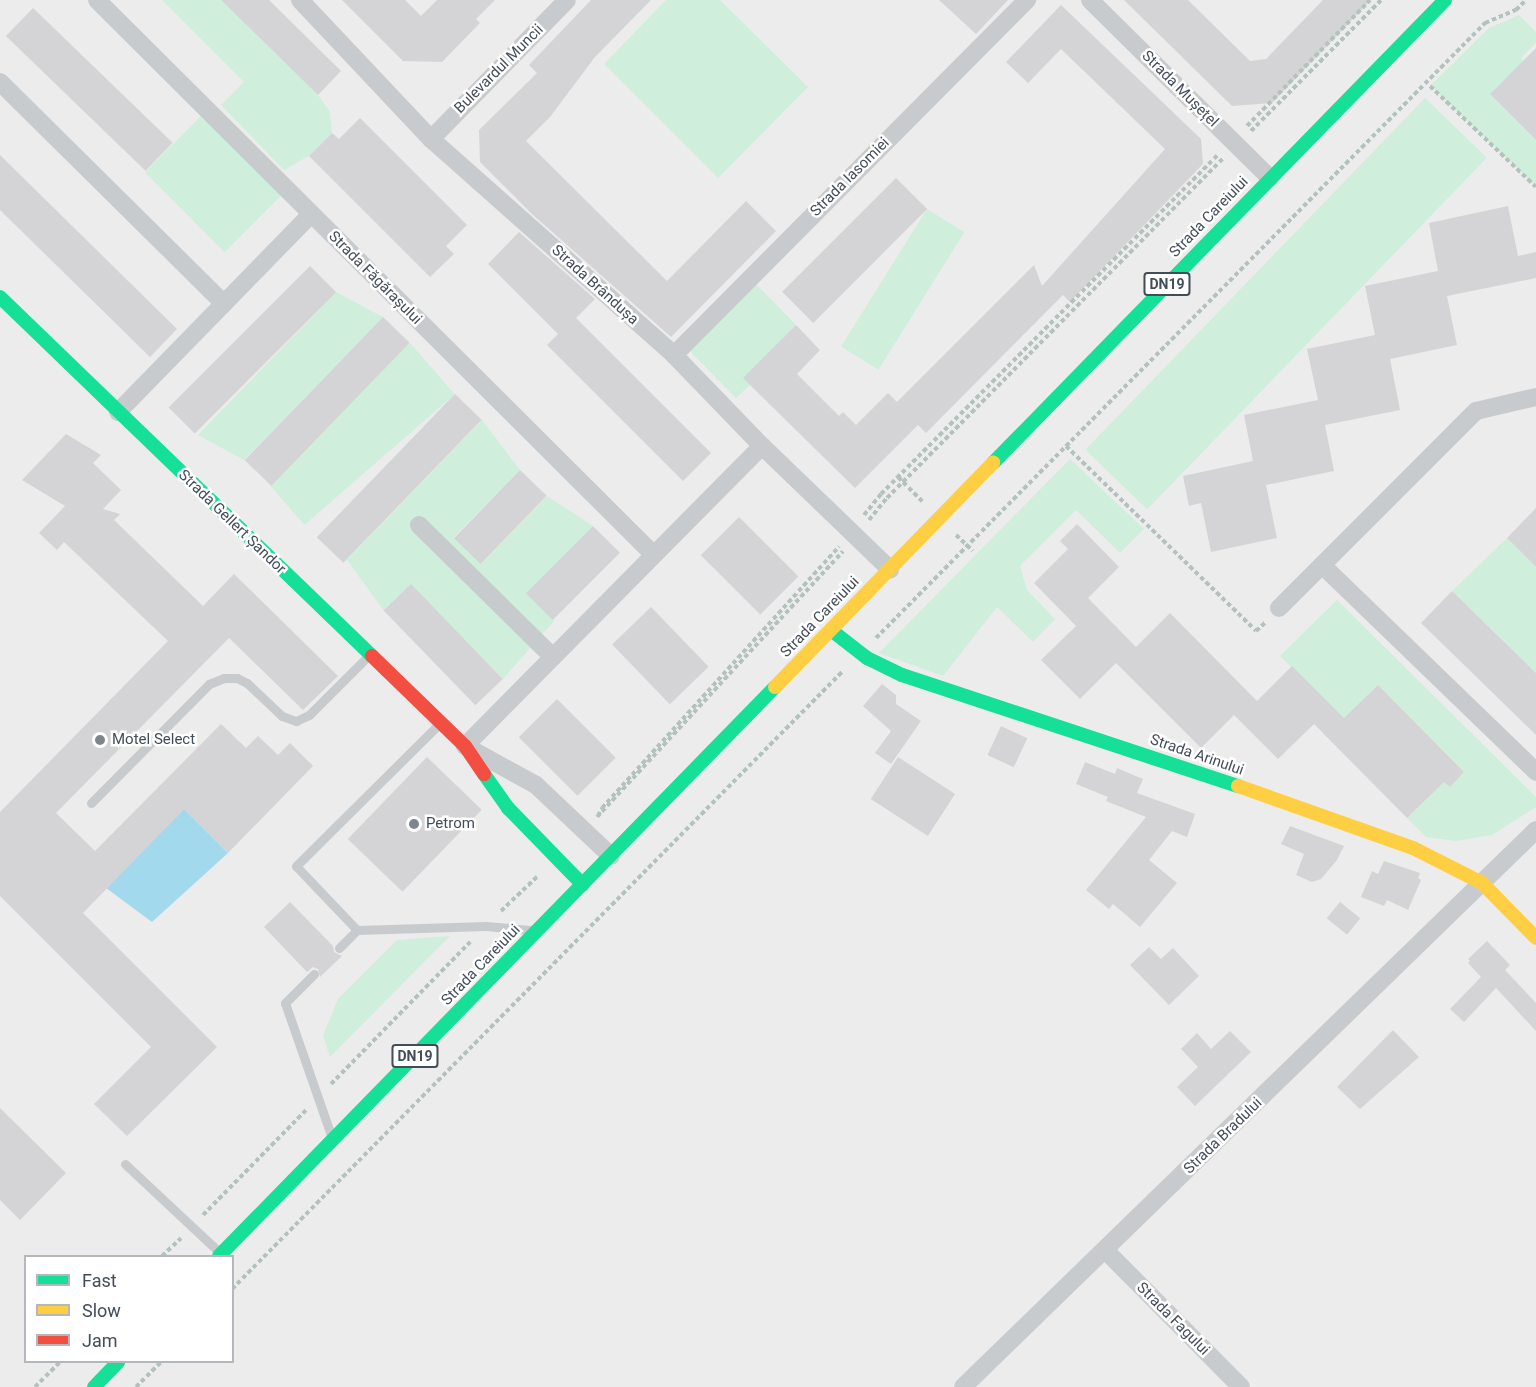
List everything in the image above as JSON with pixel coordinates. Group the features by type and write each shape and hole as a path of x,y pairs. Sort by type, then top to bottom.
{"main road":[{"name":"Strada Careiului","path":"220,1255 1445,0"},
{"name":"Strada Gellert Șandor","path":"0,297 465,746 508,808 583,885"},
{"name":"Strada Arinului","path":"831,630 867,658 902,675 1163,760 1413,848 1482,883 1536,938"},
{"path":"94,1387 117,1363"}],"street":[{"name":"Strada Făgărașului","path":"97,0 653,554"},
{"name":"Strada Brândușa","path":"300,0 431,139 674,355 762,446 890,569"},
{"name":"Bulevardul Muncii","path":"431,139 567,0"},
{"name":"Strada Iasomiei","path":"674,355 1027,0"},
{"name":"Strada Mușețel","path":"1090,0 1270,178"},
{"path":"0,82 224,304"},
{"path":"118,412 310,214"},
{"path":"1279,608 1476,411 1536,397"},
{"path":"465,746 762,446"},
{"path":"418,525 553,657"},
{"path":"1322,565 1536,772"},
{"name":"Strada Gellert Șandor","path":"465,746 536,784 611,856"},
{"name":"Strada Bradului","path":"963,1387 1536,830"},
{"name":"Strada Fagului","path":"1105,1250 1241,1387"}],"lane":[{"path":"92,803 209,684 224,678 237,678 247,683 282,717 296,721 309,715 370,654"},
{"path":"357,930 296,866 441,722"},
{"path":"339,948 357,930 486,926 538,930"},
{"path":"314,974 285,1003 316,1099 333,1139"},
{"path":"125,1164 220,1255"}],"path":[{"path":"1234,143 1370,0"},
{"path":"585,831 602,808 854,534 881,494 1381,0"},
{"path":"1430,86 1536,187"},
{"path":"1066,446 1256,631 1279,608"},
{"path":"164,1255 486,926 556,859"},
{"path":"35,1387 59,1363"},
{"path":"136,1387 160,1363"}],"green space":[{"path":"162,0 221,0 318,95 330,112 332,133 309,156 284,170 221,105 244,82"},
{"path":"666,0 720,0 808,87 718,178 604,64"},
{"path":"1519,15 1536,32 1536,43 1521,58 1533,70 1506,78 1490,94 1536,140 1536,187 1430,86 1489,28"},
{"path":"1425,98 1487,158 1147,509 1085,450"},
{"path":"202,115 282,195 225,252 145,172"},
{"path":"927,209 964,232 878,370 841,346"},
{"path":"750,278 796,325 744,378 750,385 736,398 684,345"},
{"path":"336,292 383,317 244,460 198,435"},
{"path":"410,343 455,394 304,525 260,474"},
{"path":"482,420 520,470 454,537 481,564 547,496 593,526 527,594 554,621 503,679 411,585 384,611 347,560"},
{"path":"1070,459 1144,529 1120,553 1076,510 1020,566 1027,590 1055,619 1033,642 997,607 943,676 879,653"},
{"path":"1507,538 1536,567 1536,673 1452,591"},
{"path":"1337,600 1536,797 1536,807 1492,835 1456,841 1426,837 1407,818 1425,801 1440,777 1450,787 1464,772 1378,685 1361,701 1349,723 1280,656"},
{"path":"450,936 330,1057 323,1035 338,999 397,940"}],"water":[{"path":"184,809 228,853 152,922 106,888"}],"building":[{"path":"221,0 269,0 341,71 318,95"},
{"path":"342,0 405,0 421,16 437,0 495,0 476,19 480,23 442,62 403,61"},
{"path":"591,0 651,0 595,57 550,117 526,141 667,281 746,201 776,231 671,337 532,214 480,162 479,130 537,73 529,65"},
{"path":"939,0 1008,0 976,34"},
{"path":"1124,0 1188,0 1250,61 1266,59 1323,0 1371,0 1272,103 1232,106"},
{"path":"1061,5 1201,139 1203,164 1070,302 1063,295 926,433 918,425 855,488 743,378 796,325 820,350 797,374 839,416 843,412 856,425 888,393 897,402 1034,265 1042,286 1165,149 1061,49 1028,83 1006,62"},
{"path":"33,8 173,143 145,171 6,36"},
{"path":"1536,48 1536,140 1490,94"},
{"path":"360,118 467,225 446,246 454,254 430,277 309,156 332,133 339,139"},
{"path":"0,155 177,329 150,357 0,210"},
{"path":"896,178 927,209 813,323 782,292"},
{"path":"1508,206 1518,256 1536,252 1536,278 1447,296 1457,345 1390,359 1400,410 1325,425 1334,471 1266,485 1277,538 1211,552 1201,503 1189,506 1183,476 1253,461 1244,415 1318,400 1307,349 1375,335 1365,286 1438,271 1429,223"},
{"path":"519,232 595,299 576,318 711,453 683,481 547,345 558,334 488,264"},
{"path":"310,266 336,292 195,434 169,407"},
{"path":"383,317 410,343 271,486 245,460"},
{"path":"455,394 482,420 343,563 317,537"},
{"path":"66,434 101,455 93,463 121,490 103,509 120,514 114,520 203,606 234,574 338,676 303,710 229,638 56,813 95,851 221,724 246,748 258,736 278,755 290,743 313,766 228,853 184,809 83,913 217,1047 127,1136 94,1104 151,1047 0,896 0,812 168,641 64,542 57,550 39,533 65,506 22,480"},
{"path":"520,470 547,496 481,564 454,538"},
{"path":"1536,508 1536,567 1507,538"},
{"path":"739,517 798,576 760,615 701,555"},
{"path":"1077,524 1119,567 1088,598 1136,647 1170,613 1257,701 1292,666 1344,718 1378,685 1464,772 1450,787 1444,782 1407,818 1314,724 1278,759 1234,715 1201,748 1116,663 1080,699 1041,660 1076,626 1034,583 1068,549 1060,541"},
{"path":"593,526 620,553 553,620 526,593"},
{"path":"411,584 503,679 475,705 384,610"},
{"path":"1452,591 1536,673 1536,735 1421,623"},
{"path":"651,607 709,667 670,704 612,645"},
{"path":"882,684 896,695 896,704 921,721 891,764 875,753 891,731 863,706"},
{"path":"557,699 616,758 578,796 519,737"},
{"path":"1001,726 1027,738 1014,767 987,755"},
{"name":"Petrom","path":"427,757 482,810 402,892 348,839"},
{"path":"898,757 955,794 928,836 871,799"},
{"path":"1085,762 1115,774 1117,768 1143,779 1137,793 1195,814 1187,837 1172,831 1149,860 1177,883 1140,927 1113,904 1109,909 1086,890 1146,817 1106,801 1108,797 1076,784"},
{"path":"1290,826 1344,846 1337,860 1321,879 1312,882 1296,875 1304,854 1281,844"},
{"path":"1384,861 1420,873 1418,878 1421,880 1408,910 1387,900 1384,906 1361,897 1372,871 1378,874"},
{"path":"290,902 333,946 334,952 342,956 320,977 318,969 313,967 307,972 264,927"},
{"path":"1340,902 1360,918 1347,935 1327,918"},
{"path":"1487,941 1510,965 1505,970 1536,1003 1536,1031 1496,988 1464,1022 1450,1009 1481,977 1468,963 1470,961 1468,959"},
{"path":"1149,947 1161,959 1173,948 1199,976 1169,1005 1130,965"},
{"path":"1393,1030 1419,1057 1360,1109 1337,1087"},
{"path":"1230,1031 1251,1052 1195,1106 1177,1087 1198,1067 1181,1049 1197,1033 1211,1049"},
{"path":"0,1108 66,1173 20,1220 0,1200"}],"traffic: fast":[{"path":"993,463 1445,0"},
{"path":"0,297 372,656"},
{"path":"831,630 867,658 902,675 1238,786"},
{"path":"220,1255 775,687"},
{"path":"484,774 508,808 583,885"},
{"path":"94,1387 117,1363"}],"traffic: slow":[{"path":"775,687 993,463"},
{"path":"1238,786 1413,848 1482,883 1536,938"}],"traffic: jam":[{"path":"372,656 465,746 484,774"}],"place":[{"name":"Motel Select","path":"100,740"},
{"name":"Petrom","path":"414,824"}]}
